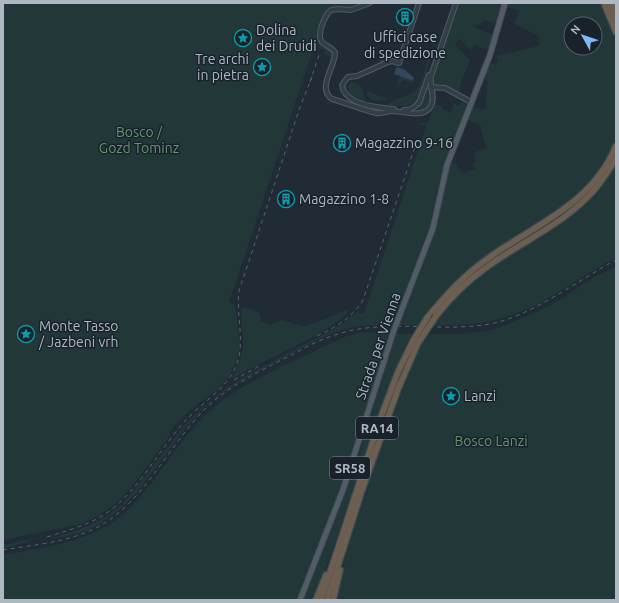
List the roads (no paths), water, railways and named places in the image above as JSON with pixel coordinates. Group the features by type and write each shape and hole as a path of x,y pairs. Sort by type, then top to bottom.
{"highway":[{"path":"604,3 616,32"},
{"path":"609,3 616,22"},
{"path":"613,3 616,10"},
{"name":"RA14","path":"342,542 385,405 400,368 427,318 451,290 479,264 560,213 596,188 616,146"},
{"name":"RA14","path":"602,175 616,158"},
{"name":"RA14","path":"342,542 360,499 415,342 461,288 482,270 557,222 582,198"},
{"path":"316,600 342,542"},
{"path":"321,600 342,542"},
{"path":"327,600 342,542"},
{"path":"333,600 346,548 342,542"}],"main road":[{"name":"SR58","path":"470,102 490,55 505,3"},
{"name":"Strada per Vienna","path":"300,600 344,487 393,333 429,238 437,212 447,165 470,102"}],"street":[{"path":"370,3 351,10 331,10 327,15 320,38 322,42 333,49 335,55 325,86 326,92 332,99 376,113 392,111 415,113 426,112 431,106 433,95 431,88 431,76 455,3"},
{"path":"418,3 399,63 392,61 388,62 357,76 350,76 343,82 342,87 345,94 351,99 378,108 409,110 416,107 420,101"},
{"path":"415,113 455,3"},
{"path":"425,87 445,88 470,102"}],"water":[{"path":"397,67 405,70 414,78 413,81 394,74"}],"railway":[{"path":"310,82 319,55"},
{"path":"47,537 79,527 101,517 120,502 131,491 180,427 229,379 237,364 239,355 239,291 300,107 312,77"},
{"path":"317,336 349,317 363,300 417,141"},
{"path":"3,550 74,537 96,528 112,518 141,490 190,425 213,401 249,377 315,343 331,336 357,329 397,326 459,327 490,324 506,320 538,306 616,260"},
{"path":"234,380 259,366"}],"place":[{"name":"Uffici case di spedizione","path":"405,17"},
{"name":"Dolina dei Druidi","path":"243,38"},
{"name":"Tre archi in pietra","path":"262,67"},
{"name":"Magazzino 9-16","path":"342,143"},
{"name":"Magazzino 1-8","path":"286,199"},
{"name":"Monte Tasso / Jazbeni vrh","path":"26,334"},
{"name":"Lanzi","path":"451,396"}],"park label":[{"name":"Bosco / Gozd Tominz","path":"139,140"},
{"name":"Bosco Lanzi","path":"491,441"}]}
